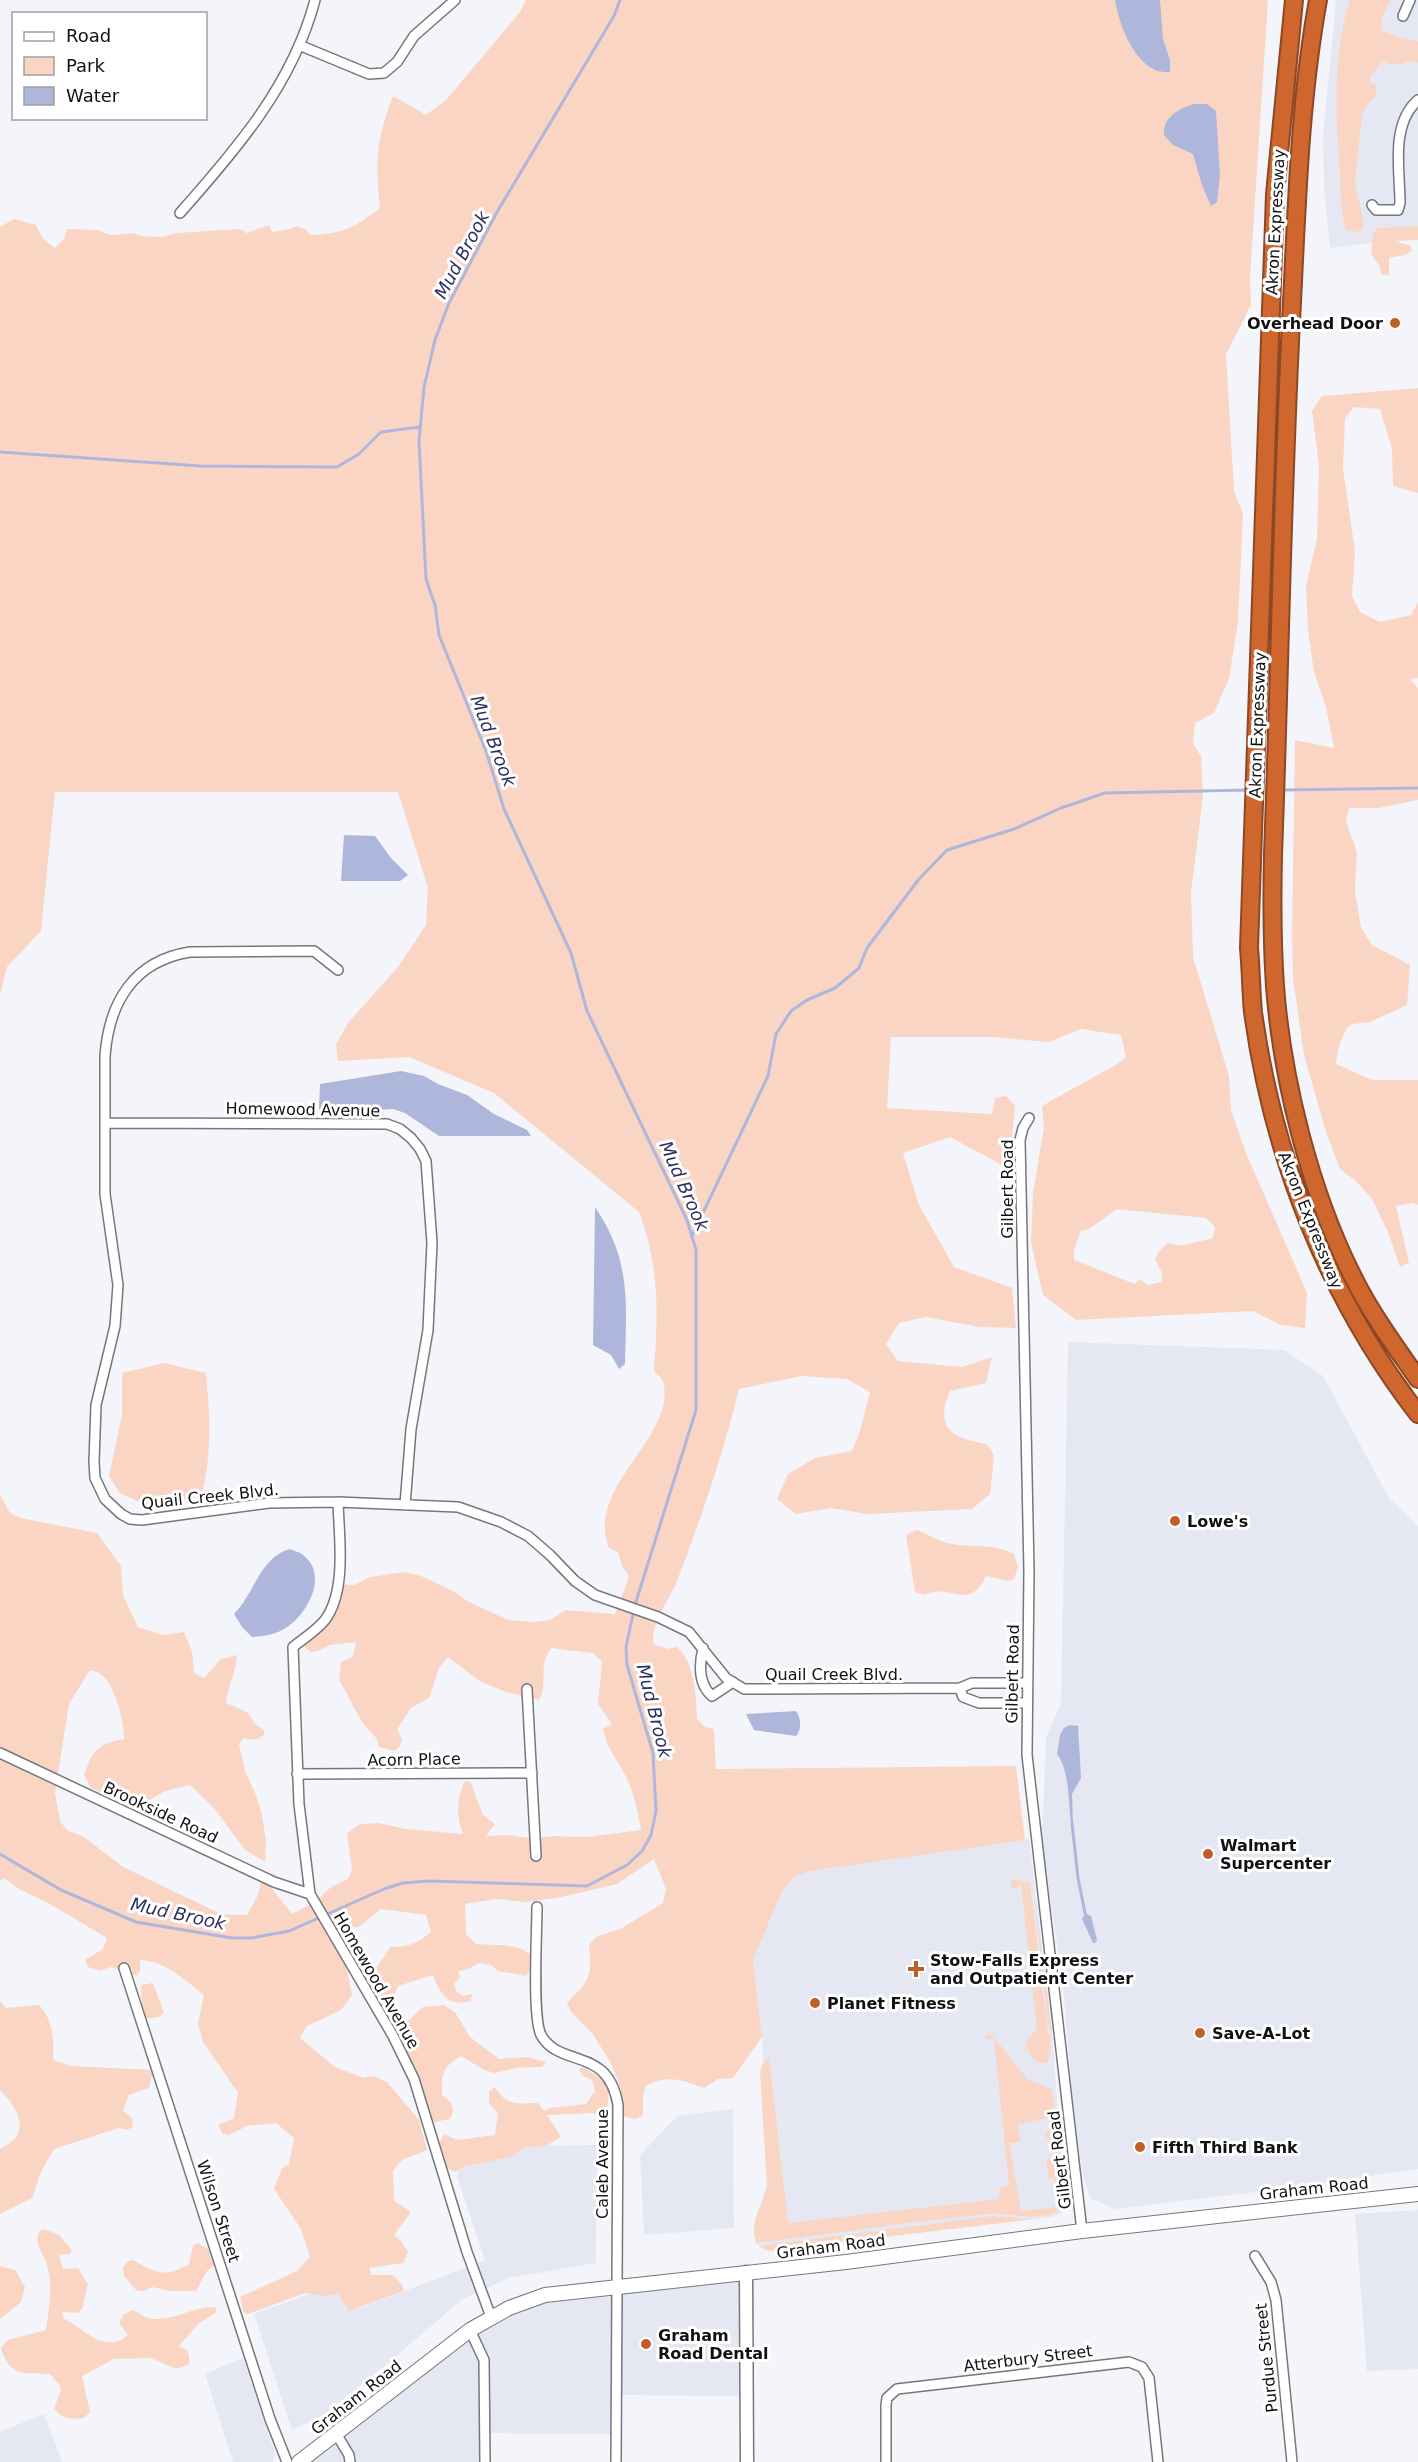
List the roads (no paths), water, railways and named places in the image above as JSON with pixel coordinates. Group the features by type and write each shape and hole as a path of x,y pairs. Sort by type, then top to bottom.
{"highway":[{"name":"Akron Expressway","path":"1294,0 1275,194 1249,948 1253,1010 1264,1075 1280,1145 1300,1202 1328,1270 1365,1340 1418,1414"},
{"name":"Akron Expressway","path":"1318,0 1311,42 1298,172 1289,348 1273,854 1272,933 1275,989 1293,1105 1320,1199 1352,1276 1418,1379"}],"main road":[{"name":"Graham Road","path":"299,2462 337,2435 470,2330 509,2308 545,2295 616,2285 846,2262 1082,2231 1418,2194"}],"street":[{"path":"180,213 222,166 278,88 299,45 315,0"},
{"path":"299,45 369,74 384,74 397,62 414,36 455,0"},
{"path":"1403,16 1410,0"},
{"path":"1372,205 1376,210 1383,212 1398,210 1402,123 1411,106 1418,100"},
{"name":"Quail Creek Blvd.","path":"338,970 314,951 190,952 175,955 146,970 123,992 111,1020 105,1056 105,1194 118,1285 116,1326 96,1405 95,1478 105,1499 121,1514 130,1519 142,1520 269,1503 338,1502 458,1507 501,1522 528,1536 595,1595 667,1620 689,1632 703,1648"},
{"name":"Gilbert Road","path":"1029,1118 1020,1140 1029,1571 1027,1755 1082,2231"},
{"name":"Homewood Avenue","path":"106,1123 387,1124 400,1130 420,1149 426,1161 428,1179 432,1281 428,1330 411,1430 405,1505"},
{"name":"Homewood Avenue","path":"338,1502 339,1584 335,1601 324,1620 293,1647 297,1774 304,1856 313,1898 393,2036 414,2079 467,2252 491,2317"},
{"path":"703,1648 726,1678 733,1682 712,1696 708,1693 700,1675 703,1648"},
{"name":"Quail Creek Blvd.","path":"733,1682 744,1689 960,1688 972,1683 1027,1683"},
{"path":"960,1688 963,1697 973,1702 1027,1703"},
{"path":"527,1689 536,1856"},
{"name":"Brookside Road","path":"0,1753 274,1882 313,1898"},
{"name":"Acorn Place","path":"297,1774 532,1773"},
{"name":"Caleb Avenue","path":"537,1907 536,2006 541,2034 551,2045 597,2067 606,2074 615,2090 618,2123 616,2462"},
{"name":"Wilson Street","path":"124,1968 270,2419 287,2462"},
{"name":"Purdue Street","path":"1255,2256 1271,2282 1276,2300 1292,2462"},
{"path":"746,2272 747,2462"},
{"path":"470,2330 484,2360 485,2462"},
{"name":"Atterbury Street","path":"886,2462 887,2398 897,2389 1129,2362 1142,2367 1149,2378 1158,2462"},
{"path":"337,2435 349,2455 350,2462"}],"water":[{"path":"1115,0 1160,0 1163,39 1170,60 1170,72 1155,70 1147,65 1133,49 1123,30"},
{"path":"1194,104 1207,104 1216,111 1220,175 1217,202 1211,206 1193,154 1173,145 1164,135 1169,119 1182,108"},
{"path":"344,835 375,836 391,858 408,875 400,881 341,881"},
{"path":"401,1071 424,1076 467,1095 494,1114 527,1130 531,1136 439,1136 405,1113 393,1109 362,1111 319,1109 320,1084"},
{"path":"595,1207 615,1246 624,1283 625,1364 619,1369 611,1355 593,1345"},
{"path":"290,1549 302,1554 311,1563 315,1573 312,1595 300,1615 284,1629 264,1636 252,1637 234,1614 265,1568 280,1553"},
{"path":"796,1711 800,1724 796,1736 754,1730 746,1714"},
{"path":"1070,1725 1078,1726 1081,1778 1072,1794 1073,1823 1071,1823 1064,1769 1057,1754 1060,1735 1064,1728"},
{"path":"1085,1913 1091,1916 1097,1940 1095,1943 1082,1919"}],"waterway":[{"name":"Mud Brook","path":"0,1854 61,1890 136,1922 232,1938 251,1938 289,1931 384,1889 403,1883 428,1881 587,1886 627,1865 642,1851 651,1835 656,1811 653,1753 627,1665 626,1647 635,1605 696,1410 696,1250 687,1220 587,1011 571,953 504,809 486,751 439,635 435,605 426,579 419,441 424,387 435,340 449,303 497,212 614,16 620,0"},
{"path":"0,452 201,466 337,467 359,454 381,432 420,427"},
{"path":"1282,790 1418,788"},
{"path":"692,1236 768,1076 776,1034 791,1011 807,1000 835,988 859,968 867,948 919,879 947,850 1014,829 1061,808 1105,793 1248,790"},
{"path":"1072,1823 1078,1878 1085,1913"}],"place":[{"name":"Overhead Door","path":"1395,323"},
{"name":"Lowe's","path":"1175,1521"},
{"name":"Walmart Supercenter","path":"1208,1854"},
{"name":"Stow-Falls Express and Outpatient Center","path":"916,1969"},
{"name":"Planet Fitness","path":"815,2003"},
{"name":"Save-A-Lot","path":"1200,2033"},
{"name":"Fifth Third Bank","path":"1140,2147"},
{"name":"Graham Road Dental","path":"646,2344"}]}
